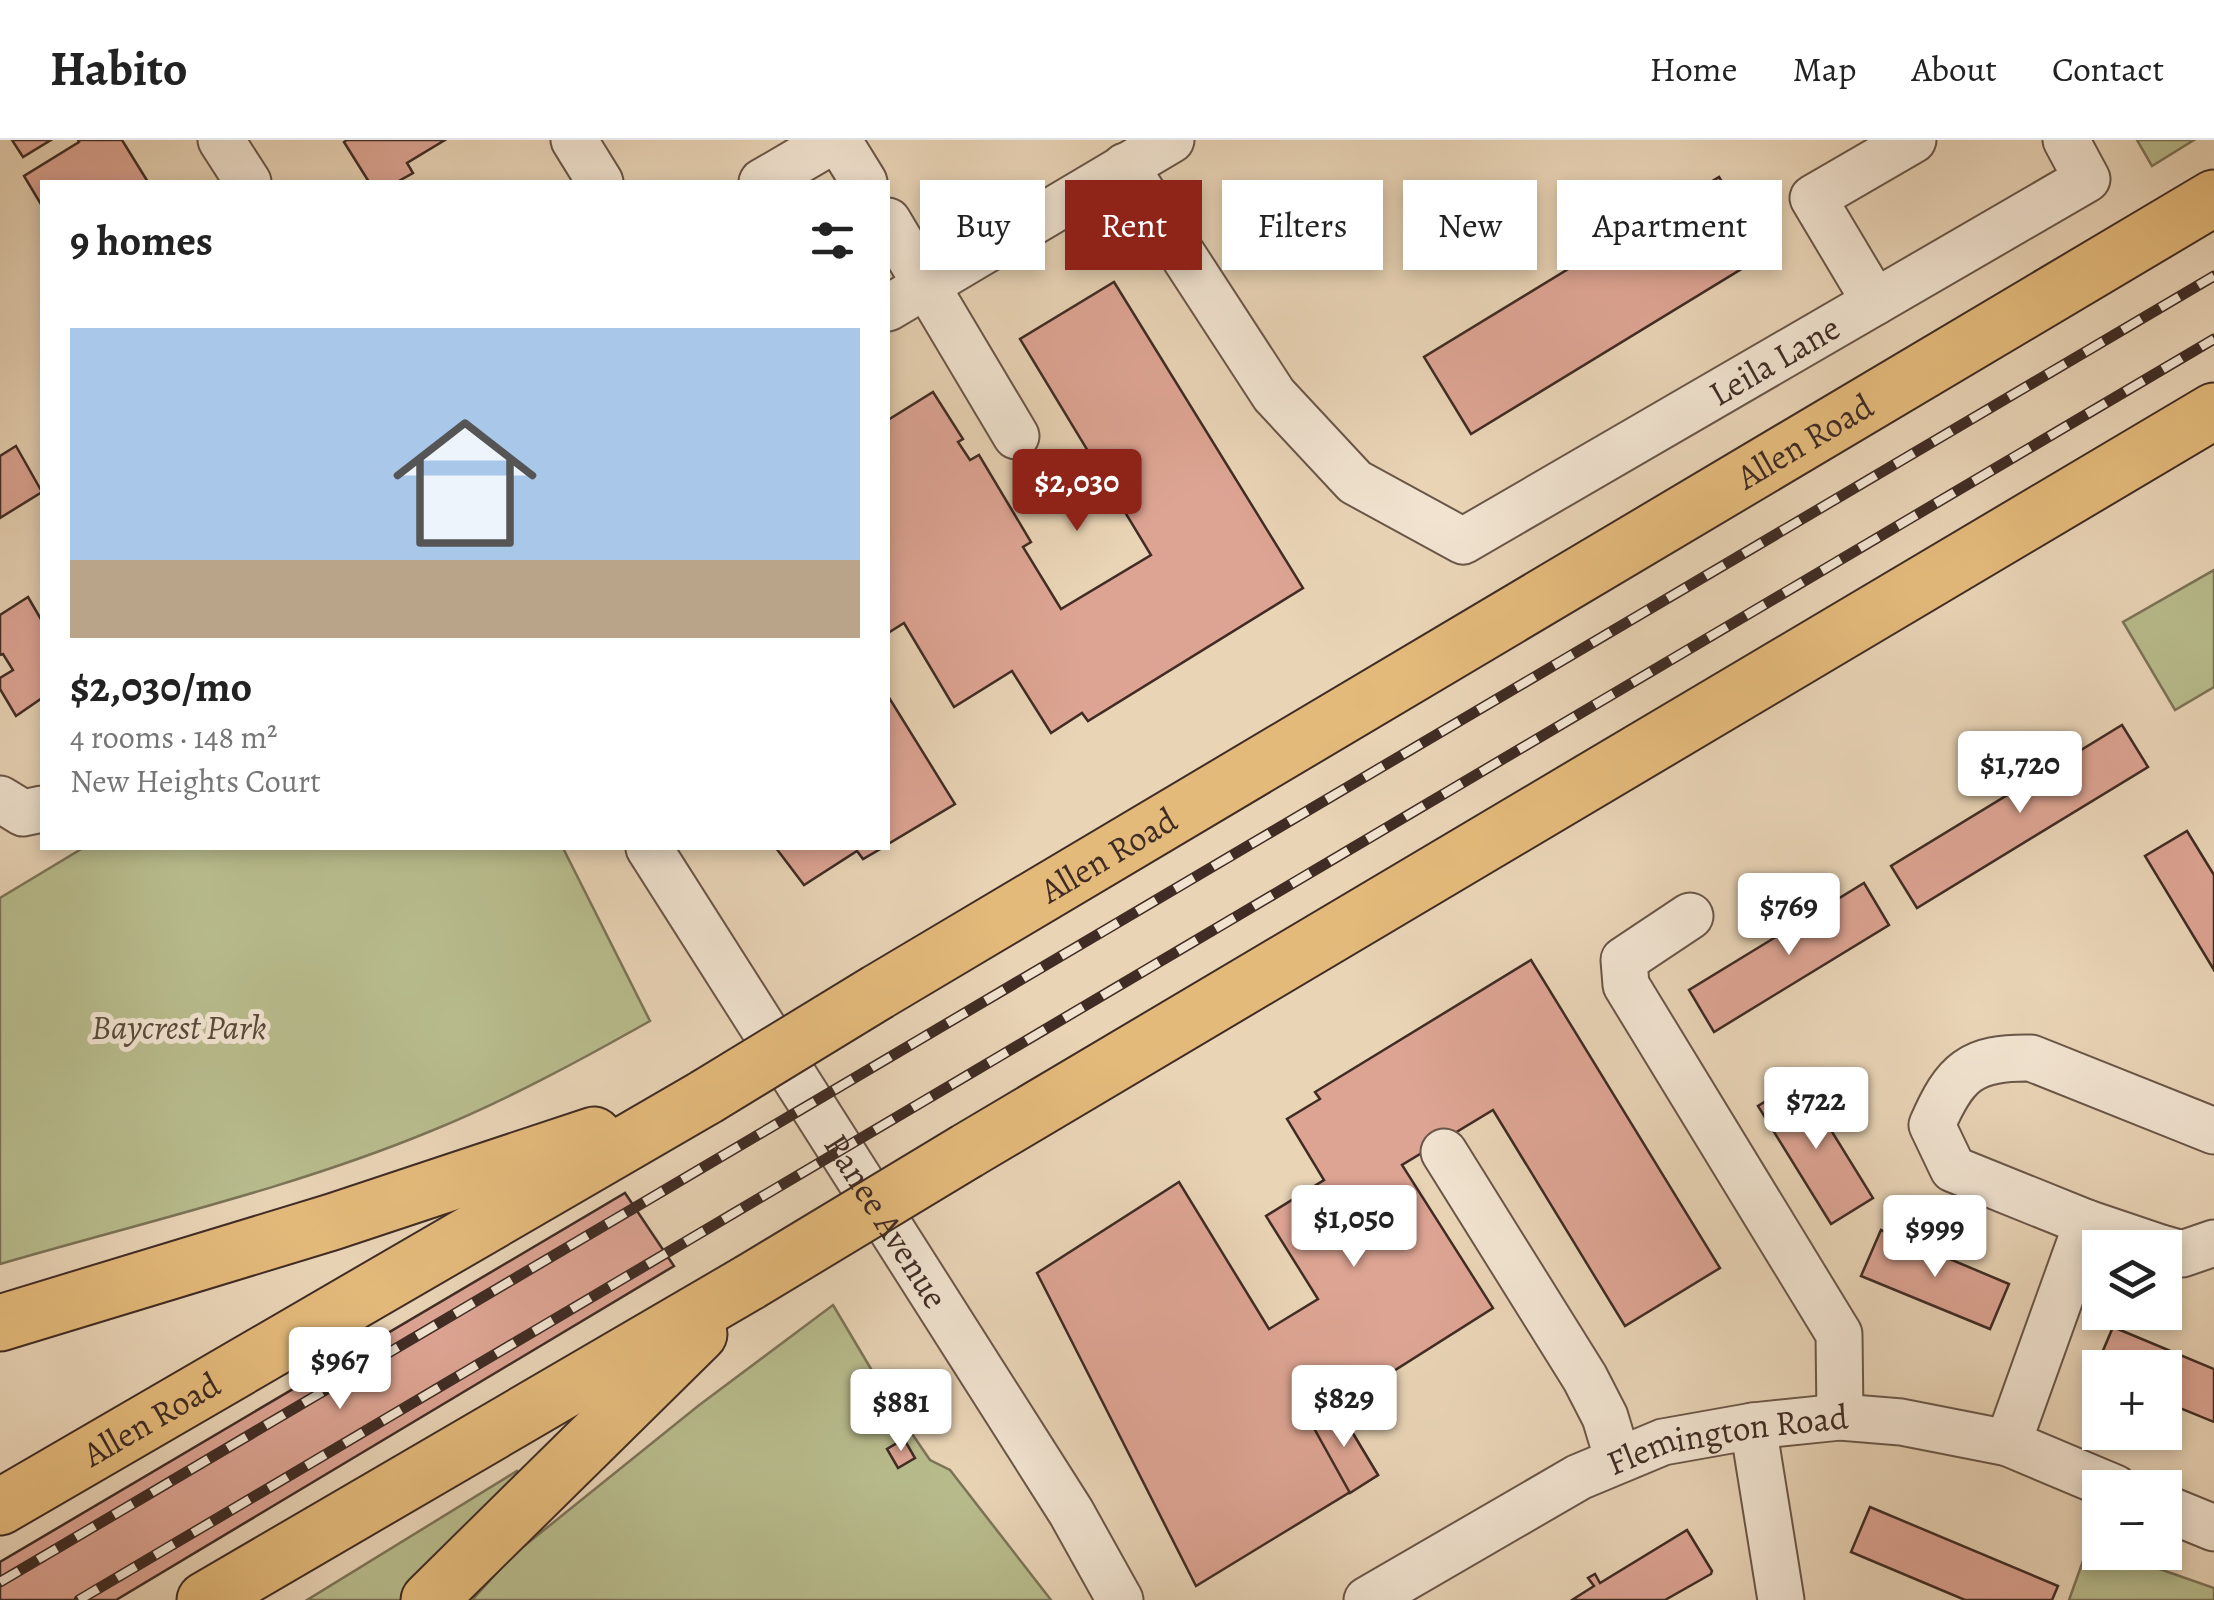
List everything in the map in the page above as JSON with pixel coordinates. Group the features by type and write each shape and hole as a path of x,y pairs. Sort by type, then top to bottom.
{"highway":[{"name":"Allen Road","path":"0,1507 706,1097 2214,198"},
{"path":"206,1600 750,1282 2214,411"},
{"path":"0,1323 460,1180 706,1097"},
{"path":"429,1600 750,1282"},
{"path":"0,1489 128,1434"}],"street":[{"path":"221,140 247,180"},
{"path":"574,140 599,180"},
{"path":"766,180 836,140 863,180"},
{"path":"890,307 1171,140"},
{"path":"1875,302 1813,198 1913,140"},
{"name":"Leila Lane","path":"1125,166 1274,395 1355,482 1463,540 2088,180 2066,140"},
{"path":"890,224 1016,436"},
{"name":"Ranee Avenue","path":"650,850 1060,1496 1120,1600"},
{"path":"1690,916 1624,960 1626,985 1839,1334 1840,1417"},
{"path":"2108,1230 1953,1169 1932,1125 1945,1094 1961,1074 1999,1058 2031,1058 2214,1131"},
{"path":"1444,1152 1585,1378 1605,1417 1618,1460"},
{"path":"2008,1443 2087,1223"},
{"path":"2182,1254 2214,1243"},
{"name":"Flemington Road","path":"1367,1600 1562,1486 1618,1460 1663,1442 1753,1426 1840,1417 1901,1422 2008,1443 2082,1474"},
{"path":"1753,1426 1781,1600"},
{"path":"2182,1515 2214,1528"}],"green space":[{"path":"2137,140 2194,140 2152,166"},
{"path":"2214,570 2214,687 2175,710 2123,622"},
{"name":"Baycrest Park","path":"80,850 564,850 650,1021 515,1093 379,1151 272,1187 0,1264 0,898"},
{"path":"833,1305 930,1460 950,1470 1051,1600 472,1600 513,1555 698,1406"},
{"path":"517,1471 523,1479 405,1600 307,1600"},
{"path":"2082,1564 2082,1570 2163,1570 2214,1588 2214,1600 2069,1600"}],"building":[{"path":"12,140 51,140 23,157"},
{"path":"122,140 147,180 40,180 40,203 24,176 79,142"},
{"path":"445,140 407,163 413,173 401,180 368,180 344,142"},
{"path":"1567,270 1740,270 1471,434 1424,357"},
{"path":"1114,282 1303,588 1088,721 1082,713 1051,733 1012,671 954,707 904,623 890,632 890,419 933,392 963,439 958,442 970,460 979,455 1031,542 1023,547 1061,609 1151,555 1020,339"},
{"path":"16,446 40,493 0,518 0,456"},
{"path":"28,597 40,618 40,699 16,716 0,689 0,678 13,670 0,655 0,615"},
{"path":"890,699 955,804 890,843"},
{"path":"2122,725 2148,767 1917,908 1891,866"},
{"path":"2187,831 2214,875 2214,970 2145,856"},
{"path":"778,850 879,850 863,859 857,851 804,885"},
{"path":"1864,883 1889,925 1714,1032 1689,990"},
{"path":"1531,960 1720,1268 1625,1326 1493,1110 1402,1165 1493,1308 1337,1407 1378,1475 1196,1586 1037,1273 1179,1182 1269,1329 1318,1299 1266,1216 1324,1180 1287,1119 1320,1099 1315,1092"},
{"path":"1800,1080 1873,1198 1831,1224 1758,1106"},
{"path":"625,1193 674,1266 116,1600 0,1600 0,1562"},
{"path":"1881,1230 2009,1284 1990,1329 1861,1276"},
{"path":"2112,1330 2120,1330 2168,1350 2103,1350"},
{"path":"2182,1356 2214,1369 2214,1422 2182,1409"},
{"path":"1337,1407 1378,1475 1350,1493 1310,1421"},
{"path":"904,1439 915,1458 898,1468 887,1449"},
{"path":"1870,1507 2058,1586 2052,1600 1965,1600 1851,1552"},
{"path":"1687,1530 1711,1574 1665,1600 1572,1600 1594,1586 1588,1578 1595,1574 1600,1583"}],"railway":[{"path":"0,1582 2214,276"},
{"path":"79,1600 2214,339"}]}
